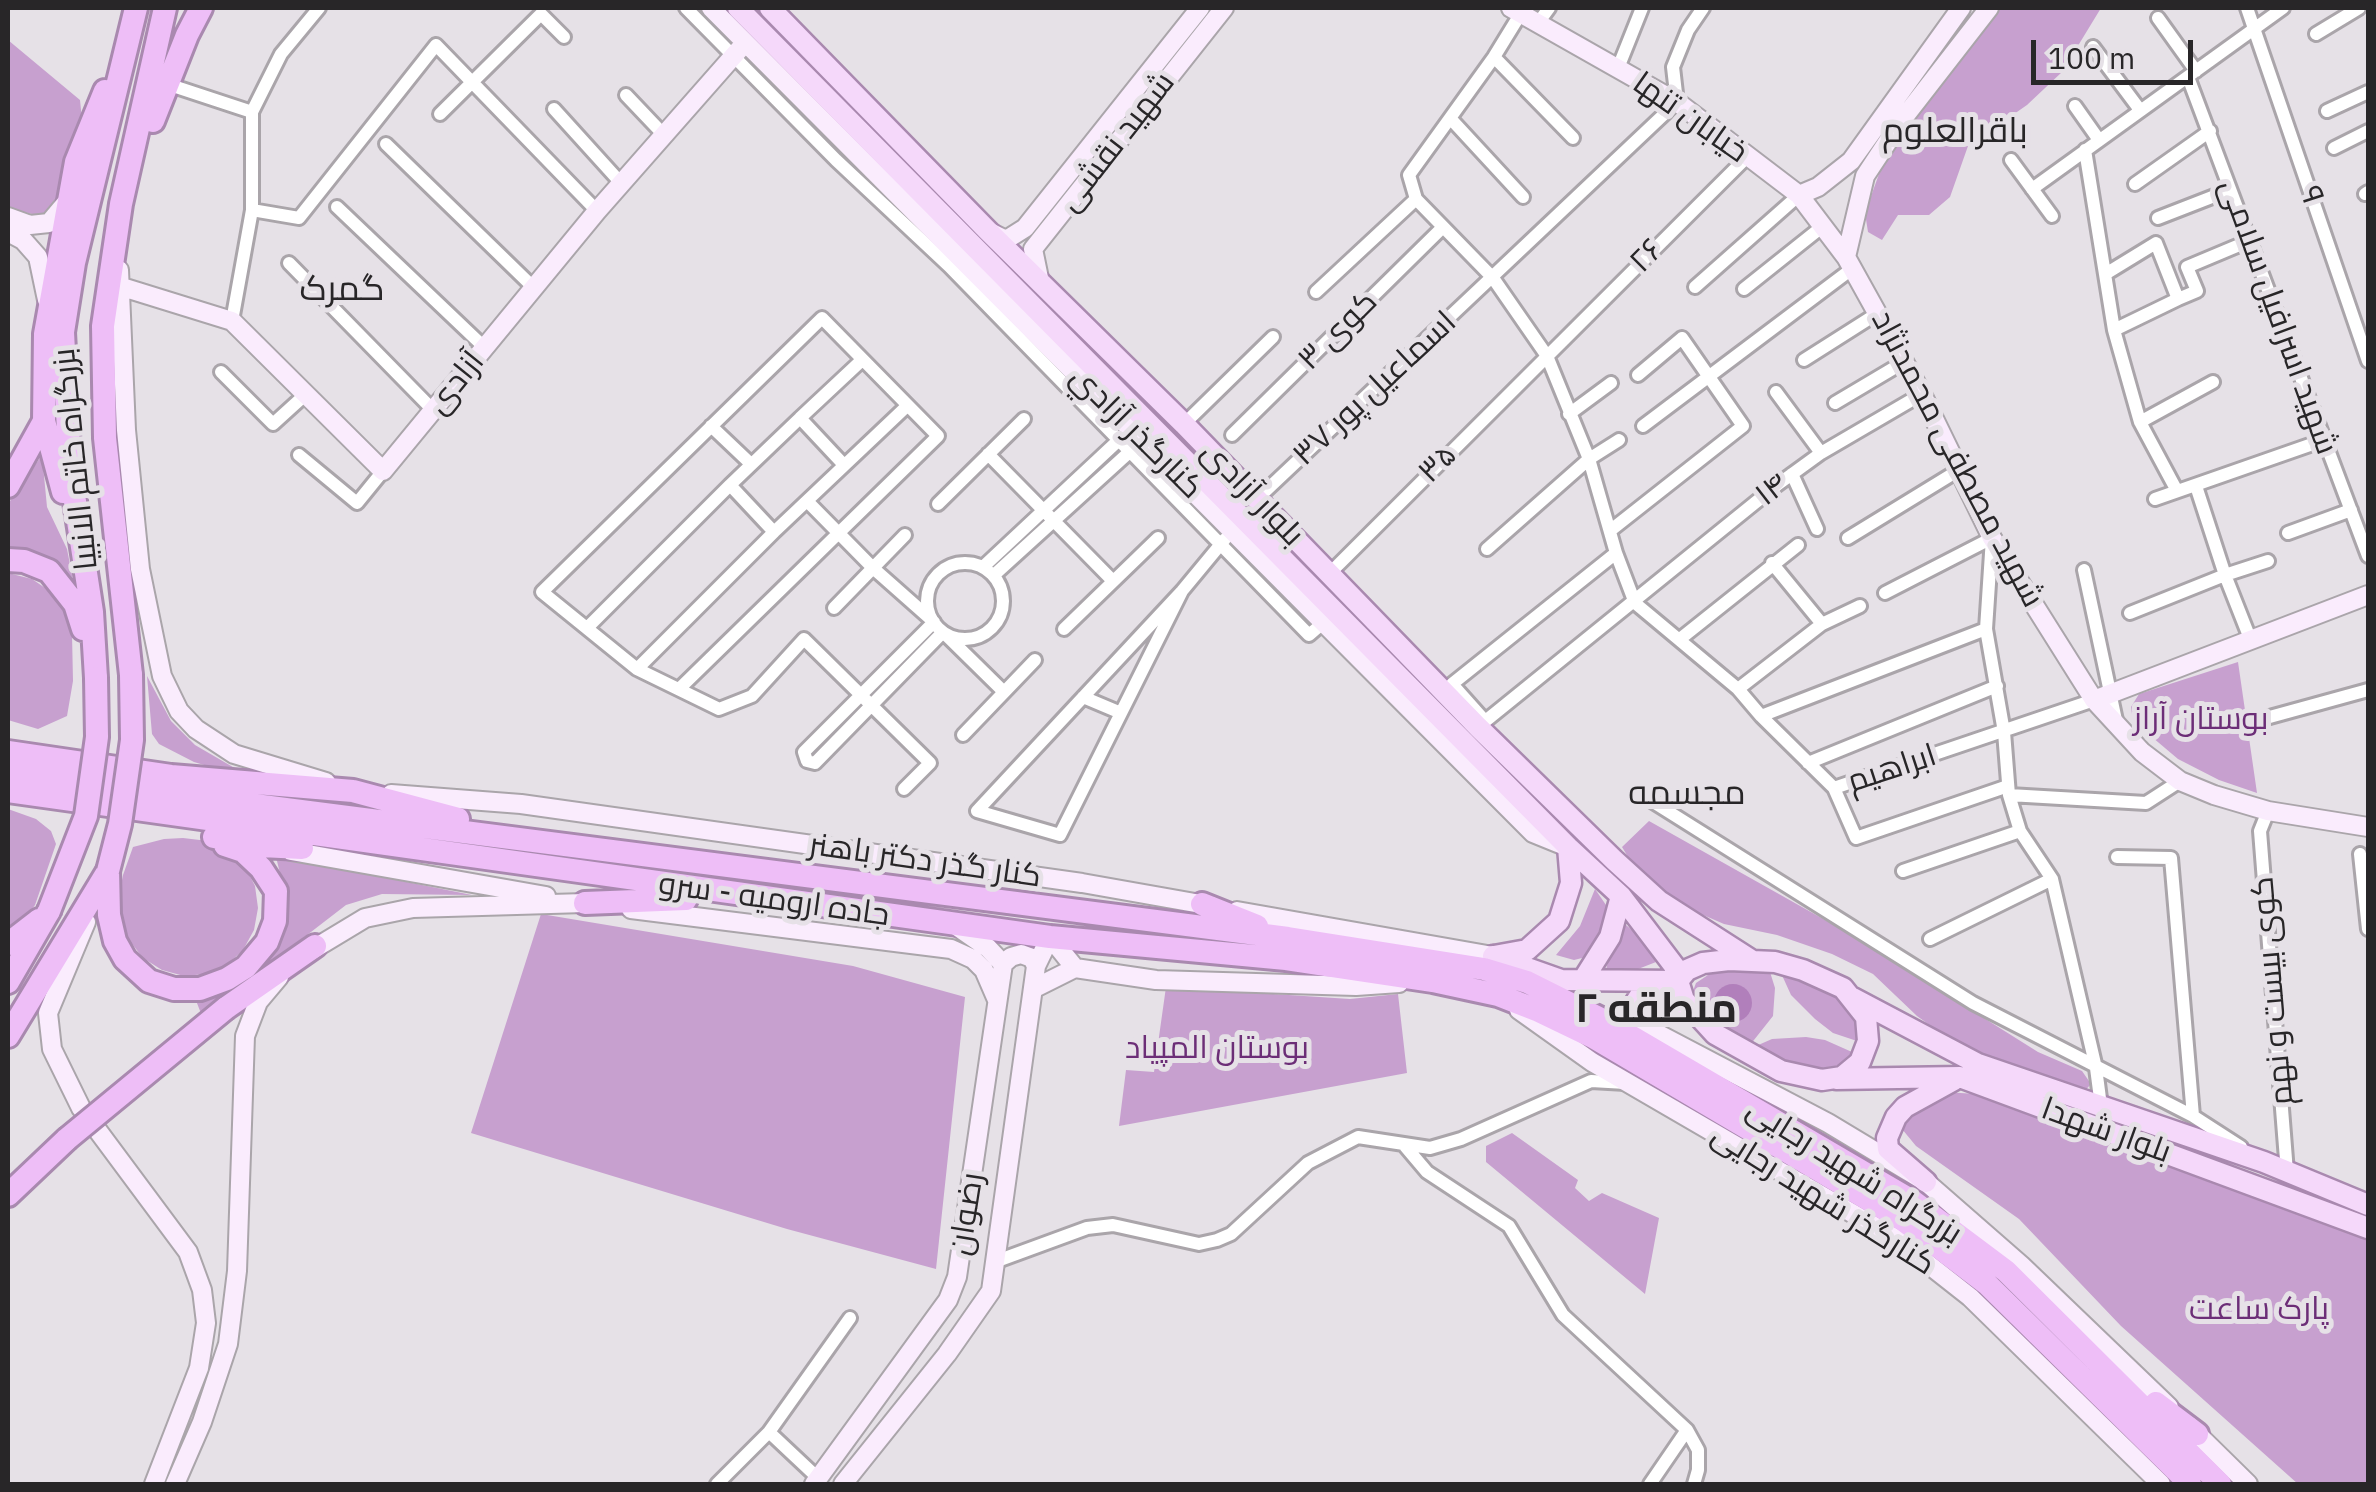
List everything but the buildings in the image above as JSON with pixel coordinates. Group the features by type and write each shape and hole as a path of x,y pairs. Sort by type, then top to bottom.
{"highway":[{"path":"84,550 58,478 44,421 48,304 76,162 126,47 133,8"},
{"name":"بزرگراه خاتم الانبیا","path":"108,871 120,824 132,740 131,675 110,502 103,326 120,213 165,8"},
{"path":"120,213 167,84 201,8"},
{"name":"بزرگراه خاتم الانبیا","path":"8,982 49,911 86,816 97,737 92,612 70,469 64,332 78,246 126,47"},
{"path":"8,486 44,421"},
{"path":"8,560 24,561 49,572 64,587 76,604 95,669"},
{"path":"8,736 38,756"},
{"path":"8,752 170,776 353,790 541,841"},
{"name":"جاده ارومیه - سرو","path":"8,770 160,793 1489,963"},
{"name":"جاده ارومیه - سرو","path":"8,791 1050,937 1286,959 1433,981 1498,996 1539,1011"},
{"path":"8,803 261,846 455,856"},
{"path":"108,871 108,915 114,941 138,972 149,981 174,989 200,989 227,980 246,967 268,942 275,920 276,891 261,868 242,851 184,831"},
{"path":"8,1036 108,871"},
{"path":"585,903 745,896"},
{"path":"1202,904 1288,938"},
{"path":"8,944 49,911"},
{"path":"8,1195 67,1140 226,1008 316,946"},
{"name":"بزرگراه شهید رجایی","path":"1489,963 1603,1020 1914,1202 2006,1271 2220,1484"},
{"name":"بزرگراه شهید رجایی","path":"1539,1011 1610,1047 1903,1220 1987,1284 2190,1484"},
{"path":"2090,1354 2197,1434"}],"main road":[{"name":"کنارگذر آزادي","path":"711,8 739,52 842,153 962,256 1136,435 1227,537 1324,622 1533,832 1568,847"},
{"name":"بلوار آزادی","path":"738,8 1136,435 1622,896 1680,978 1684,1000 1701,1022"},
{"name":"بلوار آزادی","path":"770,8 1659,901 1751,960"},
{"name":"شهید نقشی","path":"1017,234 1200,8"},
{"name":"شهید نقشی","path":"1032,250 1224,8"},
{"path":"1799,195 1852,161 1961,8"},
{"path":"1850,262 1865,176 1902,120 1989,8"},
{"name":"خیابان تنها","path":"1516,10 1544,15 1618,68 1677,102 1799,195 1850,262"},
{"name":"آزادی","path":"384,471 597,210 739,52"},
{"path":"8,217 30,225 48,223 66,204"},
{"name":"کنار گذر دکتر باهنر","path":"120,213 119,286 126,430 140,568 162,676 179,711 234,754 353,790 521,804 1082,883 1489,963"},
{"path":"988,231 1006,240 1017,234 1020,245 1032,250 1040,283"},
{"path":"8,232 23,240 38,257 48,304"},
{"name":"شهید مصطفی محمدنژاد","path":"1850,262 1922,394 1992,538 2102,696 2118,728 2180,781 2268,811 2368,827"},
{"path":"119,286 232,321 384,471"},
{"path":"2102,696 2368,595"},
{"path":"261,846 585,903 951,948 973,959 984,970 997,1000"},
{"path":"1489,963 1527,950 1558,921 1571,884 1568,847"},
{"path":"108,871 48,1013 52,1049 81,1108 188,1252 202,1290 206,1323 199,1368 154,1484"},
{"path":"1583,980 1610,937 1622,896"},
{"path":"175,1484 202,1422 228,1344 237,1271 245,1036 258,1002 280,976 316,946 365,918 412,908 585,903"},
{"path":"954,924 1004,964 1011,956 1022,954 1032,958 1036,966"},
{"path":"1050,937 1075,968"},
{"name":"رضوان","path":"843,1484 991,1291 1036,966 1050,937"},
{"path":"1489,963 1561,980 1583,980 1680,978 1703,963 1751,960"},
{"name":"بلوار شهدا","path":"1751,960 1803,970 1843,988 1853,998 1978,1064 2264,1162 2368,1205"},
{"name":"رضوان","path":"817,1482 948,1300 961,1259 1004,964"},
{"path":"1035,988 1075,968 1156,980 1356,986 1433,981"},
{"name":"بلوار شهدا","path":"1632,1008 1641,994 1655,992 1781,1071 1822,1080 1960,1076 2368,1228"},
{"name":"کنارگذر شهید رجایی","path":"1498,996 1592,1071 1629,1083 1895,1238 1970,1297 2161,1484"},
{"path":"1836,1080 1860,1062 1868,1040 1866,1018 1853,998"},
{"name":"کنارگذر شهید رجایی","path":"1632,1008 1637,1022 1646,1028 1828,1124 1926,1182 2020,1265 2248,1484"},
{"path":"1926,1182 1888,1149 1887,1138 1896,1117 1906,1107 1960,1076"},
{"path":"2325,1188 2368,1191"}],"street":[{"path":"232,321 252,210 252,112 282,54 319,8"},
{"path":"686,8 739,52"},
{"path":"1618,68 1642,8"},
{"path":"1677,102 1673,67 1688,30 1704,8"},
{"name":"۹","path":"2247,8 2368,361"},
{"path":"2032,189 2282,8"},
{"path":"2316,34 2359,8"},
{"path":"1516,10 1494,57 1409,175 1416,199 1494,278 1546,356 1588,458 1634,602"},
{"path":"440,114 541,14 564,37"},
{"name":"شهید اسرافیل سلامی","path":"2158,18 2192,74 2230,190 2368,556"},
{"path":"252,210 299,218 436,46 597,210"},
{"path":"2093,47 2140,110"},
{"path":"1494,57 1574,138"},
{"path":"167,84 252,112"},
{"path":"2327,111 2368,92"},
{"path":"626,95 664,136"},
{"name":"اسماعیل پور ۳۷","path":"1256,500 1677,102"},
{"path":"2075,106 2099,140"},
{"path":"554,109 621,183"},
{"path":"1450,118 1523,197"},
{"path":"2135,184 2210,131"},
{"path":"2334,148 2368,131"},
{"path":"386,144 533,286"},
{"path":"2085,150 2114,330 2140,422 2177,492"},
{"name":"۲۶","path":"1546,356 1748,157"},
{"path":"2011,160 2052,216"},
{"path":"2158,218 2230,190"},
{"path":"1695,288 1799,195"},
{"path":"1316,292 1416,199"},
{"path":"337,207 484,348"},
{"path":"1744,289 1823,226"},
{"name":"کوی ۳","path":"1232,435 1443,227"},
{"path":"2114,330 2197,292 2187,267 2249,241"},
{"path":"2107,274 2156,243 2178,300"},
{"path":"1644,426 1850,262"},
{"path":"289,263 434,410"},
{"path":"1804,360 1878,313"},
{"path":"2354,320 2368,314"},
{"path":"679,689 938,436 822,318 542,592 637,669 719,709 752,696 804,639 930,763 904,790"},
{"path":"1184,424 1273,337"},
{"path":"1611,530 1744,426 1682,338 1638,375"},
{"name":"۳۵","path":"1330,573 1546,356"},
{"path":"587,628 862,360"},
{"path":"1835,403 1904,362"},
{"path":"221,372 274,424 306,394"},
{"path":"1570,414 1611,382"},
{"path":"2140,422 2214,382"},
{"path":"1776,392 1821,454"},
{"name":"۱۴","path":"1482,724 1792,474 1922,394"},
{"path":"637,669 908,406"},
{"path":"800,418 844,465"},
{"path":"938,504 1024,419"},
{"path":"711,426 751,464"},
{"path":"988,571 1136,435"},
{"path":"1487,550 1588,458 1619,440"},
{"path":"2155,499 2324,440"},
{"path":"988,454 1112,580"},
{"path":"300,455 357,502 384,471"},
{"path":"1848,538 1958,470"},
{"path":"1792,474 1817,529"},
{"path":"730,485 774,532"},
{"path":"2196,486 2251,641"},
{"path":"807,501 1004,692"},
{"path":"2288,533 2351,510"},
{"path":"834,608 905,536"},
{"path":"1182,591 1060,835 977,811 1182,591 1227,537 1309,635 1324,622"},
{"path":"1064,630 1158,538"},
{"path":"1885,593 1992,538"},
{"path":"1992,538 1986,629 2004,732 2009,790 2020,830 2052,879 2096,1068 2101,1106"},
{"path":"1680,639 1798,545"},
{"path":"1482,724 1452,684 1616,553"},
{"path":"2130,613 2225,574 2268,562"},
{"path":"958,563 988,571 1000,586 1002,610 989,630 966,638 938,627 927,598 937,576 958,563"},
{"path":"1772,563 1822,624"},
{"path":"2084,570 2102,696"},
{"name":"ابراهیم","path":"1634,602 1738,690 1834,788 2102,696"},
{"path":"1738,690 1822,624 1860,606"},
{"path":"866,701 804,752 807,761 815,763 866,701 938,627"},
{"path":"1760,716 1986,629"},
{"path":"962,735 1035,660"},
{"path":"1808,763 1997,686"},
{"path":"2266,718 2368,690"},
{"path":"1083,697 1121,713"},
{"path":"1834,788 1856,838 2009,790 2146,803 2180,781"},
{"path":"1650,800 1972,1003 2193,1116 2264,1162"},
{"name":"کوی بیست و نهم","path":"2268,811 2260,831 2287,1172"},
{"path":"1904,871 2020,830"},
{"path":"2360,854 2368,928"},
{"path":"2116,857 2170,858 2193,1116"},
{"path":"1930,939 2052,879"},
{"path":"997,1262 1087,1228 1113,1225 1199,1244 1216,1240 1231,1234 1308,1163 1358,1136 1430,1148 1461,1139 1592,1071"},
{"path":"1405,1146 1427,1172 1509,1226 1564,1315 1686,1430 1698,1450 1694,1484"},
{"path":"717,1484 769,1432 850,1318"},
{"path":"1650,1484 1686,1430"},
{"path":"769,1432 817,1482"}],"green space":[{"path":"1998,8 2101,8 2062,72 2027,105 1968,146 1950,197 1929,215 1898,215 1882,240 1868,232 1865,213 1884,160"},
{"path":"8,40 80,100 82,120 60,200 48,218 8,208"},
{"path":"42,455 47,507 67,549 73,580 39,556 8,550 8,504"},
{"path":"8,573 32,579 51,592 65,611 72,634 73,681 67,716 38,729 8,720"},
{"name":"بوستان آراز","path":"2238,662 2257,793 2219,780 2178,759 2133,721 2131,707 2139,694"},
{"path":"147,676 171,721 195,745 238,770 221,770 194,762 159,744 152,734"},
{"path":"8,809 36,819 51,831 56,844 35,905 8,934"},
{"path":"1649,821 1850,934 2038,1052 2082,1071 2091,1084 2081,1095 1960,1047 1917,1016 1873,974 1832,954 1777,935 1724,924 1664,898 1639,875 1622,847"},
{"path":"183,838 208,841 229,851 245,866 255,886 258,908 254,930 243,950 227,965 206,974 184,976 162,970 143,958 129,940 119,895 133,847"},
{"path":"272,855 472,895 382,894 346,905 202,1016 195,998 230,985 284,890"},
{"path":"1595,889 1606,905 1610,923 1586,957 1574,960 1556,955 1580,926"},
{"path":"541,914 853,966 965,997 936,1269 787,1229 471,1133"},
{"path":"1626,925 1642,939 1656,962 1633,971 1606,970 1611,948"},
{"path":"1731,967 1770,972 1775,988 1773,1016 1750,1045 1730,1036 1698,1009 1693,991 1696,983 1711,973"},
{"path":"1781,973 1805,978 1832,991 1854,1013 1857,1041 1833,1033 1815,1019 1791,995"},
{"name":"بوستان المپیاد","path":"1166,987 1350,999 1398,994 1407,1073 1119,1126 1126,1070 1154,1072"},
{"path":"1772,1039 1825,1040 1852,1052 1843,1064 1814,1072 1756,1046"},
{"name":"پارک ساعت","path":"1945,1092 1976,1094 2368,1237 2368,1484 2298,1484 2121,1326 2019,1219 1916,1146 1902,1129 1913,1109"},
{"path":"1512,1133 1578,1180 1575,1188 1589,1201 1602,1193 1659,1218 1645,1294 1486,1162 1486,1146"}],"shaded area":[{"path":"1733,984 1747,989 1752,1003 1747,1017 1733,1022 1719,1017 1714,1003 1719,989"}],"district":[{"name":"باقرالعلوم","path":"1955,132"},
{"name":"گمرک","path":"342,290"},
{"name":"مجسمه","path":"1687,794"},
{"name":"منطقه ۲","path":"1656,1010"}]}
